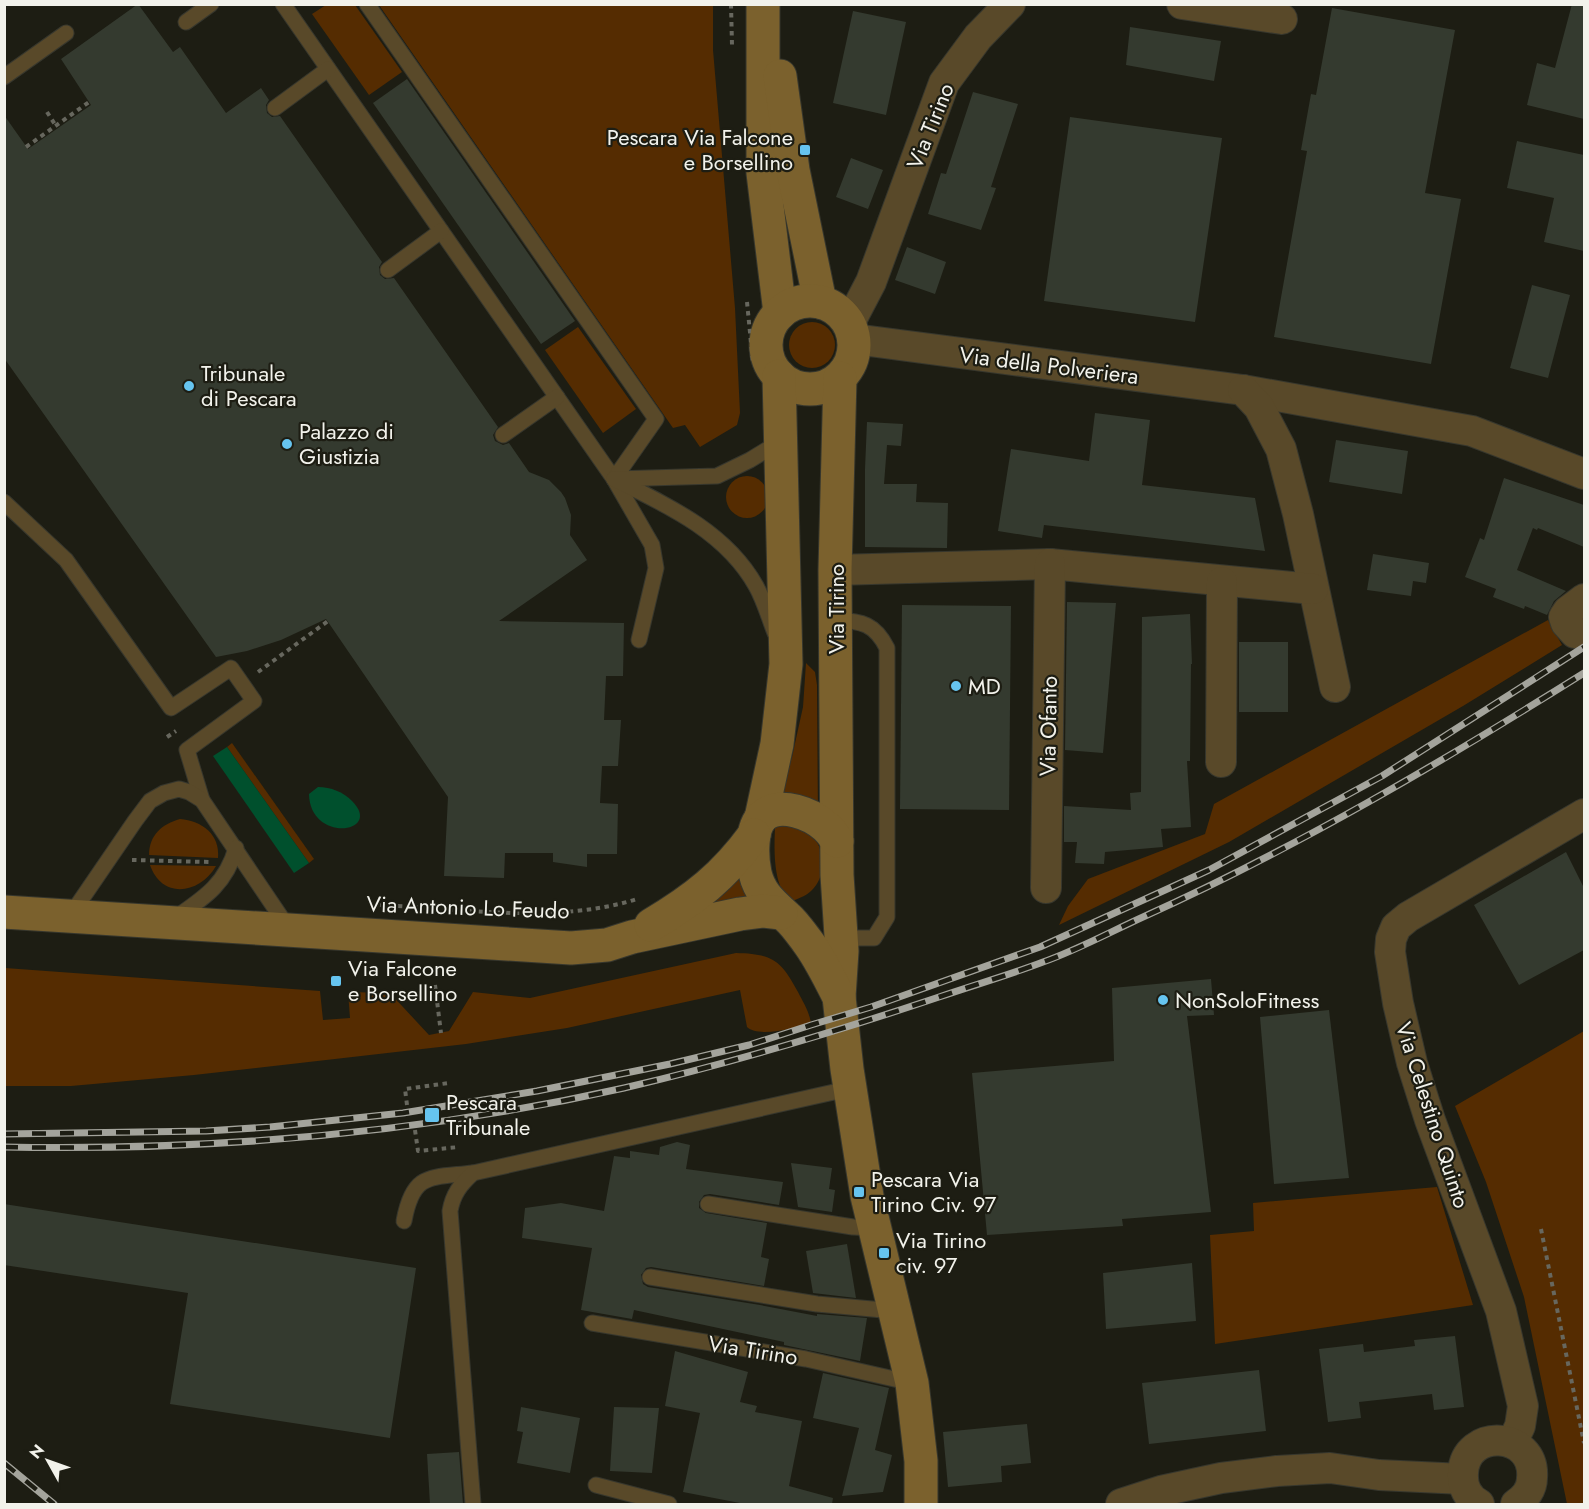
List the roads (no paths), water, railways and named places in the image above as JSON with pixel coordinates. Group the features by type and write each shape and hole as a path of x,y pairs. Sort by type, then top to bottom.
{"street":[{"path":"763,4 763,173 780,313"},
{"path":"770,4 793,170 820,302"},
{"name":"Via Tirino","path":"856,320 944,83 978,37 1010,4"},
{"path":"1182,4 1282,19"},
{"path":"820,302 856,320 854,353 849,367 840,378 829,385 809,389 790,384 779,376 771,365 766,352 766,338 771,324 780,313 799,303 820,302"},
{"path":"856,320 865,314 875,332 895,345"},
{"name":"Via della Polveriera","path":"856,320 895,345 1243,390 1472,431 1584,474"},
{"path":"779,376 786,663 777,744 758,826 755,873 766,898 784,914 814,952 839,997"},
{"name":"Via Tirino","path":"837,841 835,570 840,378"},
{"path":"1243,390 1259,406 1281,449 1298,514 1335,687"},
{"path":"835,570 1050,564 1313,589"},
{"name":"Via Ofanto","path":"1046,888 1050,564"},
{"path":"1221,762 1222,582"},
{"path":"758,826 774,810 797,812 820,822 828,828 837,841 842,951 839,997 851,1094 874,1228 912,1383 921,1461 921,1504"},
{"name":"Via Celestino Quinto","path":"1512,1443 1520,1425 1523,1406 1501,1311 1430,1120 1412,1063 1398,1004 1390,939 1396,927 1408,917 1584,814"},
{"name":"Via Antonio Lo Feudo","path":"632,937 711,884 735,860 758,826"},
{"path":"784,914 799,915 814,908 825,897 837,875"},
{"name":"Via Antonio Lo Feudo","path":"4,912 570,948 607,945 632,937 740,914 762,911 784,914"},
{"path":"1479,1504 1469,1496 1463,1479 1465,1463 1474,1449 1488,1441 1496,1440 1519,1447 1529,1459 1533,1475 1529,1500"},
{"path":"1121,1504 1161,1491 1221,1478 1277,1471 1330,1468 1380,1475 1463,1479"}],"lane":[{"path":"186,22 211,4"},
{"path":"283,4 614,479 652,545 656,568 639,640"},
{"path":"367,4 656,419 614,479"},
{"path":"4,77 66,33"},
{"path":"275,108 328,69"},
{"path":"388,270 441,231"},
{"path":"503,435 557,397"},
{"path":"614,479 717,476 781,441"},
{"path":"614,479 668,505 716,537 739,560 757,587 786,663"},
{"path":"4,502 66,560 171,708 231,668 254,701 187,750 202,800 290,931"},
{"path":"836,620 855,620 868,626 881,637 887,648 888,909 884,925 874,938 856,938 842,951"},
{"path":"70,916 150,801 164,793 179,789 202,800"},
{"path":"168,923 209,893 232,863 236,848"},
{"path":"404,1221 407,1204 415,1187 423,1180 473,1173 834,1092 851,1094"},
{"path":"473,1173 460,1185 453,1198 450,1211 473,1504"},
{"path":"708,1204 854,1227 874,1228"},
{"path":"650,1277 817,1304 894,1311"},
{"name":"Via Tirino","path":"592,1323 807,1359 912,1383"},
{"path":"596,1485 669,1504"}],"railway":[{"path":"4,1134 206,1131 270,1127 403,1113 537,1091 670,1064 749,1045 871,1007 1040,947 1209,870 1382,776 1584,647"},
{"path":"4,1147 160,1146 238,1142 316,1136 471,1117 624,1088 822,1035 1056,957 1200,890 1368,802 1477,739 1584,673"},
{"path":"4,1463 54,1504"}],"place":[{"name":"Pescara Via Falcone e Borsellino","path":"805,150"},
{"name":"Tribunale di Pescara","path":"189,386"},
{"name":"Palazzo di Giustizia","path":"287,444"},
{"name":"MD","path":"956,686"},
{"name":"Via Falcone e Borsellino","path":"336,981"},
{"name":"NonSoloFitness","path":"1163,1000"},
{"name":"Pescara Tribunale","path":"432,1115"},
{"name":"Pescara Via Tirino Civ. 97","path":"859,1192"},
{"name":"Via Tirino civ. 97","path":"884,1253"}]}
